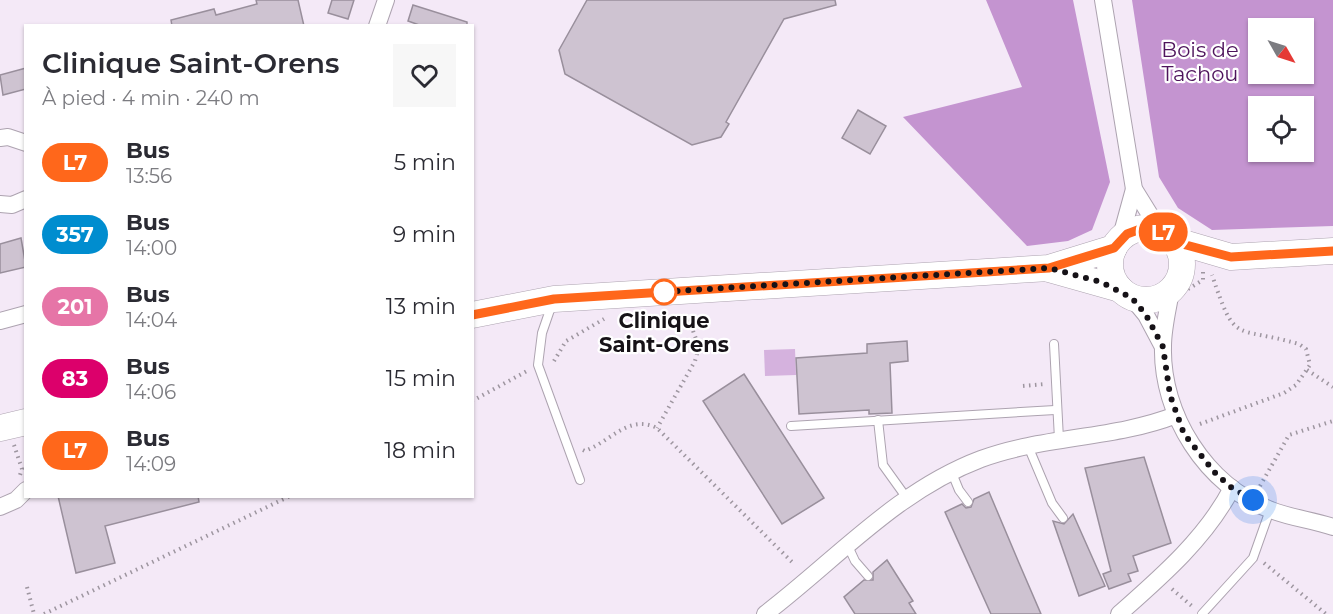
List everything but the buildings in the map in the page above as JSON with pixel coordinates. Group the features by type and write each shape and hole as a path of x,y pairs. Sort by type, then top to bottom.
{"main road":[{"path":"474,315 554,299 1049,268 1117,244 1127,234 1143,228 1231,257 1333,251"},
{"path":"1167,236 1182,260 1174,286"},
{"path":"1117,244 1110,265 1114,282 1126,293"},
{"path":"1049,268 1153,300 1174,286 1231,257"}],"street":[{"path":"379,24 386,0"},
{"path":"1103,0 1134,189 1167,236"},
{"path":"0,138 8,137 24,142"},
{"path":"1117,244 1134,189"},
{"path":"0,204 12,205 24,200"},
{"path":"1174,286 1163,347 1170,395 1184,434 1216,474 1232,488 1270,510 1333,527"},
{"path":"1126,293 1146,315 1163,347"},
{"path":"0,321 24,315"},
{"path":"765,614 906,497 952,473 982,459 1028,446 1154,423 1176,415"},
{"path":"0,507 16,500 22,486"},
{"path":"1119,614 1161,577 1220,510 1232,488"}],"lane":[{"path":"554,299 542,333 538,365 580,480"},
{"path":"1054,344 1055,410 1059,440"},
{"path":"791,426 1055,410"},
{"path":"878,420 883,465 906,497"},
{"path":"1028,446 1052,504 1064,518"},
{"path":"952,473 959,490 968,502"},
{"path":"1201,614 1254,556 1270,510"},
{"path":"848,546 855,561 868,576"}],"path":[{"path":"1184,434 1208,420 1284,393 1296,385 1307,370 1309,356 1299,344 1244,332 1232,326 1218,299 1212,275"},
{"path":"626,318 676,317 689,320 696,333 699,347 695,362 657,428"},
{"path":"553,366 556,355 566,341 585,327 602,320 614,319"},
{"path":"474,400 556,355"},
{"path":"1307,370 1333,387"},
{"path":"1023,386 1054,384"},
{"path":"1253,500 1289,435 1333,421"},
{"path":"561,431 585,451 600,445 632,423 647,423 657,428 794,564"},
{"path":"12,430 22,469 22,486"},
{"path":"44,614 286,498"},
{"path":"1254,556 1326,614"},
{"path":"1161,577 1201,614"},
{"path":"27,588 34,614"}],"shaded area":[{"path":"795,349 796,375 765,376 764,350"}],"green space":[{"path":"986,0 1073,0 1110,182 1092,230 1068,241 1027,246 903,117 1022,87"},
{"name":"Bois de Tachou","path":"1132,0 1333,0 1333,226 1212,230 1178,208 1159,177"}],"bus line":[{"name":"L7","path":"474,315 554,299 1049,268 1114,248 1127,234 1143,228 1152,228 1186,245 1231,257 1333,251"}],"place":[{"name":"Clinique Saint-Orens","path":"664,292"}],"route":[{"path":"664,292 660,292 1049,268 1101,282 1120,289 1132,298 1146,315 1163,347 1170,395 1184,434 1216,474 1232,488 1253,500"}]}
